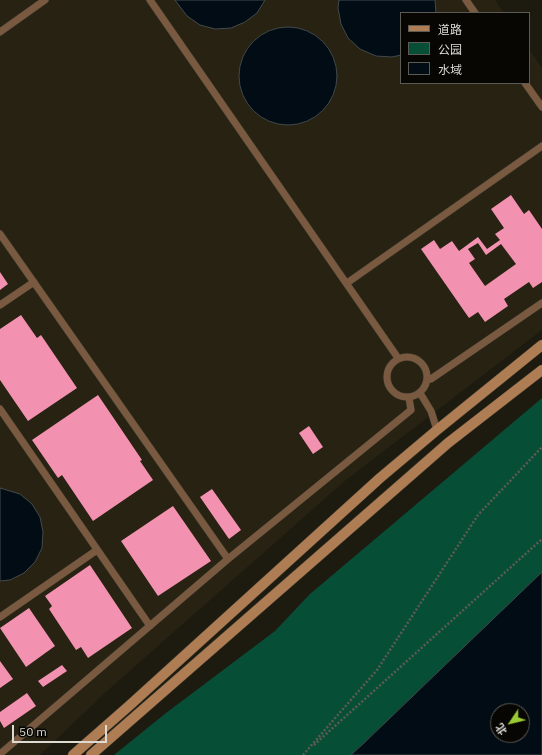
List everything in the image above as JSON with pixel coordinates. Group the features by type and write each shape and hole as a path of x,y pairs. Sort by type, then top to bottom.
{"main road":[{"path":"73,755 142,695 380,478 542,345"},
{"path":"91,755 448,443 542,370"}],"lane":[{"path":"0,32 45,0"},
{"path":"150,0 398,358"},
{"path":"466,0 474,12"},
{"path":"526,84 542,107"},
{"path":"347,283 542,146"},
{"path":"0,234 228,559"},
{"path":"0,305 34,282"},
{"path":"428,378 431,379 542,303"},
{"path":"410,357 417,360 422,364 428,378 420,393 409,398 396,394 387,384 388,370 398,358 410,357"},
{"path":"420,393 431,411 437,430"},
{"path":"0,754 228,559 411,410 409,398"},
{"path":"0,409 150,626"},
{"path":"0,617 97,550"}],"path":[{"path":"304,754 377,670 478,515 542,447"},
{"path":"304,754 542,538"}],"shaded area":[{"path":"0,0 495,0 503,12 400,12 400,84 530,84 530,50 542,68 542,330 346,480 107,691 40,755 0,755"}],"green space":[{"path":"542,398 542,572 351,755 114,755 166,713 275,631 310,594"}],"water":[{"path":"175,0 265,0 257,13 245,22 231,28 215,29 200,25 187,16"},
{"path":"339,0 435,0 436,12 400,12 400,55 392,57 376,56 360,49 348,38 341,24 338,8"},
{"path":"288,27 307,30 323,41 334,57 337,76 334,95 323,111 307,122 288,125 269,122 253,111 242,95 239,76 242,57 253,41 269,30"},
{"path":"0,488 20,494 32,504 40,517 43,532 42,548 35,562 24,573 10,580 0,581"},
{"path":"542,572 542,755 351,755 363,744"}],"building":[{"path":"511,195 524,214 529,210 542,229 542,282 533,288 529,282 504,299 508,306 485,322 478,312 469,318 421,249 434,240 440,249 452,241 459,251 478,237 487,249 500,240 495,234 504,228 491,209","holes":["478,243 486,255 501,244 516,264 485,286 469,263 475,259 468,249"]},
{"path":"0,272 8,284 0,290"},
{"path":"21,315 37,338 41,335 77,388 28,421 0,380 0,329"},
{"path":"98,395 142,460 140,461 153,480 93,521 62,475 58,478 32,440"},
{"path":"309,426 323,447 313,454 299,433"},
{"path":"212,489 241,530 229,539 200,497"},
{"path":"173,506 211,561 158,596 121,541"},
{"path":"90,565 132,628 88,658 81,647 76,650 49,609 52,606 45,596"},
{"path":"29,608 55,646 26,667 0,628"},
{"path":"0,661 13,679 0,688"},
{"path":"62,665 67,671 43,687 38,681"},
{"path":"27,693 36,706 4,728 0,721 0,712"}]}
